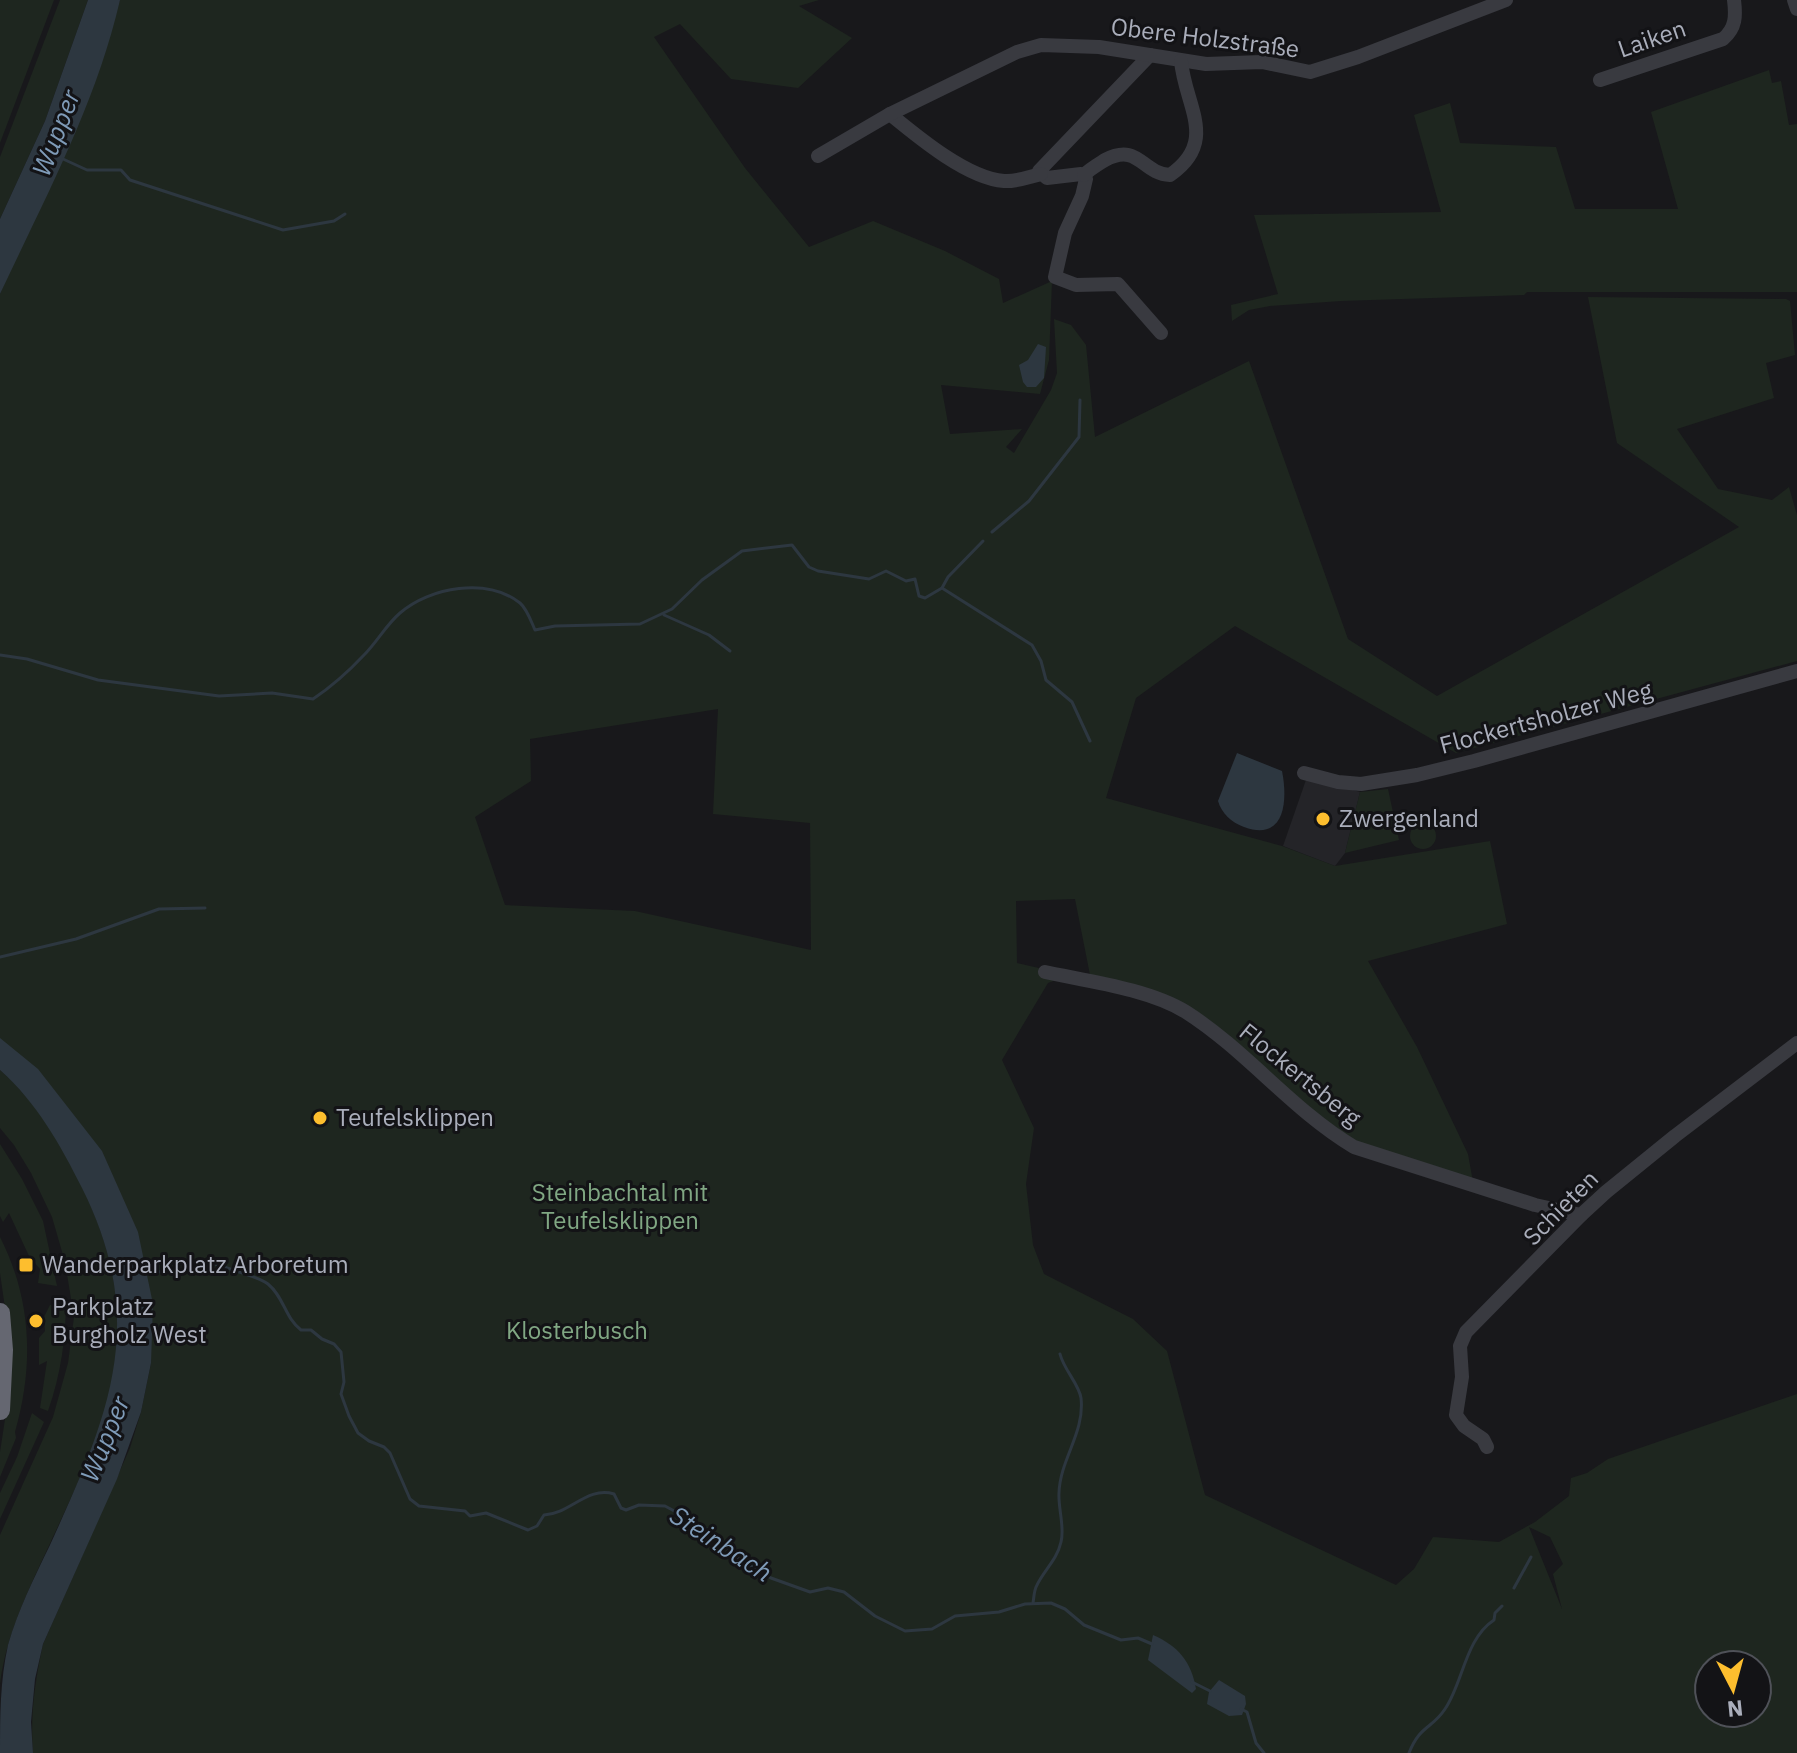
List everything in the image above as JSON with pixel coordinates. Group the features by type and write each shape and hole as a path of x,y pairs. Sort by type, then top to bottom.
{"highway":[{"path":"0,1313 3,1350 0,1410"}],"street":[{"name":"Obere Holzstraße","path":"818,156 890,114 1017,52 1041,45 1099,47 1206,64 1262,62 1303,71 1320,70 1506,0"},
{"name":"Laiken","path":"1600,80 1723,39 1735,21 1734,0"},
{"path":"1794,0 1797,9"},
{"path":"1041,174 1041,166 1126,83 1150,55"},
{"path":"890,114 947,156 989,178 1010,181 1041,174 1052,179 1084,175 1103,161 1121,154 1133,156 1163,175 1170,175 1192,150 1198,131 1181,61"},
{"path":"1084,175 1086,185 1065,233 1055,277 1076,285 1118,284 1161,333"},
{"name":"Flockertsholzer Weg","path":"1304,773 1361,784 1417,775 1797,671"},
{"name":"Flockertsberg","path":"1045,972 1154,998 1184,1011 1242,1055 1329,1132 1354,1147 1535,1205 1581,1215"},
{"name":"Schieten","path":"1487,1447 1483,1439 1464,1426 1456,1415 1462,1377 1459,1358 1462,1340 1472,1325 1581,1215 1675,1136 1797,1043"}],"shaded area":[{"name":"Zwergenland","path":"1307,777 1360,792 1345,853 1335,866 1283,846"}],"green space":[{"path":"0,0 54,0 0,143"},
{"path":"60,0 88,0 45,121 0,219 0,157"},
{"name":"Klosterbusch","path":"120,0 819,0 799,6 852,38 798,88 731,79 680,24 654,37 745,168 809,247 873,221 945,251 999,279 1003,303 1052,281 1049,360 1040,394 941,385 950,434 1022,429 1006,447 1014,453 1051,390 1057,373 1054,319 1071,325 1086,345 1095,437 1249,361 1348,639 1437,696 1739,527 1617,443 1588,297 1790,301 1795,355 1766,363 1774,398 1677,429 1718,489 1772,500 1789,487 1797,515 1797,661 1456,753 1235,626 1136,698 1106,798 1282,846 1335,866 1490,841 1507,924 1368,961 1417,1047 1468,1154 1473,1182 1368,1149 1331,1131 1178,1005 1091,980 1075,899 1016,901 1017,963 1069,975 1048,983 1002,1060 1034,1128 1026,1184 1033,1245 1044,1274 1133,1319 1167,1351 1205,1495 1396,1585 1414,1569 1433,1537 1499,1542 1535,1522 1569,1496 1571,1478 1587,1473 1608,1459 1797,1394 1797,1753 33,1753 34,1698 43,1644 130,1448 151,1363 96,1175 0,1058 0,294","holes":["718,709 713,814 810,823 811,950 635,911 505,905 475,817 531,781 530,739","1529,1527 1550,1537 1563,1564 1553,1574 1562,1609"]},
{"path":"1769,70 1772,83 1781,81 1789,125 1797,124 1797,292 1527,292 1524,295 1341,301 1270,306 1249,310 1232,321 1231,305 1278,294 1254,215 1441,212 1414,115 1450,103 1460,143 1556,147 1575,209 1678,209 1651,112"},
{"path":"1388,789 1399,840 1345,853 1360,792"},
{"path":"1423,823 1433,826 1436,836 1433,846 1423,849 1413,846 1410,836 1413,826"},
{"path":"0,1070 43,1118 75,1172 93,1211 109,1259 117,1303 117,1345 111,1386 100,1426 18,1616 0,1684 0,1535 53,1417 68,1363 74,1317 65,1262 52,1217 31,1173 0,1128"},
{"path":"0,1144 43,1221 57,1286 38,1283 40,1269 29,1256 9,1213 3,1222 0,1216"},
{"path":"0,1237 19,1285 27,1333 27,1357 16,1438 0,1477 0,1452 7,1406 9,1336 0,1273"},
{"path":"66,1299 62,1356 48,1411 40,1408 47,1361 39,1365 39,1338 45,1331 44,1317 50,1305"},
{"path":"32,1413 44,1422 0,1519 0,1493 17,1457"}],"water":[{"name":"Wupper","path":"88,0 120,0 110,39 83,113 0,294 0,219 45,121"},
{"path":"1038,344 1046,347 1044,378 1036,387 1027,387 1019,365 1028,360"},
{"path":"1237,753 1282,771 1284,795 1281,816 1268,829 1239,825 1220,806 1218,801"},
{"name":"Wupper","path":"0,1038 38,1069 102,1151 138,1232 153,1304 151,1363 141,1412 117,1479 43,1644 35,1679 31,1722 33,1753 0,1753 5,1658 21,1607 71,1498 104,1412 113,1370 117,1327 114,1283 103,1237 82,1188 56,1140 25,1096 0,1070"},
{"path":"1153,1635 1170,1644 1187,1663 1196,1689 1192,1693 1148,1660"},
{"path":"1219,1680 1245,1696 1242,1715 1229,1716 1207,1704 1209,1692"}],"waterway":[{"name":"Wupper","path":"63,159 87,170 121,170 130,180 283,230 334,221 345,214"},
{"path":"992,532 1029,501 1079,437 1080,400"},
{"path":"942,588 948,577 983,541"},
{"path":"0,655 27,659 98,680 219,696 272,693 313,699 352,667 400,613 412,604 442,592 475,588 507,595 520,603 535,630 555,626 640,624 672,609 702,580 742,551 792,545 809,567 818,571 869,579 886,571 906,581 915,579 919,596 925,598 942,588 1032,645 1041,661 1046,680 1072,702 1090,741"},
{"path":"664,615 709,635 730,651"},
{"path":"0,957 76,939 159,909 205,908"},
{"name":"Steinbach","path":"145,1272 188,1271 213,1263 268,1284 301,1330 311,1330 341,1352 344,1382 341,1394 349,1416 358,1433 390,1453 410,1499 419,1506 465,1511 470,1516 486,1513 528,1530 537,1526 544,1515 595,1494 614,1494 621,1508 626,1510 639,1505 665,1506 704,1527 733,1555 771,1578 810,1592 828,1588 844,1592 875,1616 905,1631 932,1629 955,1616 999,1612 1025,1604 1051,1603 1065,1609 1084,1625 1121,1640 1138,1638 1152,1644"},
{"path":"1033,1603 1036,1587 1061,1542 1060,1481 1081,1411 1080,1393 1060,1354"},
{"path":"1514,1588 1531,1557"},
{"path":"1409,1753 1417,1737 1445,1709 1470,1650 1502,1606"},
{"name":"Steinbach","path":"1192,1682 1210,1691"},
{"name":"Steinbach","path":"1241,1709 1247,1712 1256,1743 1264,1753"}],"place":[{"name":"Zwergenland","path":"1323,819"},
{"name":"Teufelsklippen","path":"320,1118"},
{"name":"Wanderparkplatz Arboretum","path":"26,1265"},
{"name":"Parkplatz Burgholz West","path":"36,1321"}],"park label":[{"name":"Steinbachtal mit Teufelsklippen","path":"620,1207"}]}
